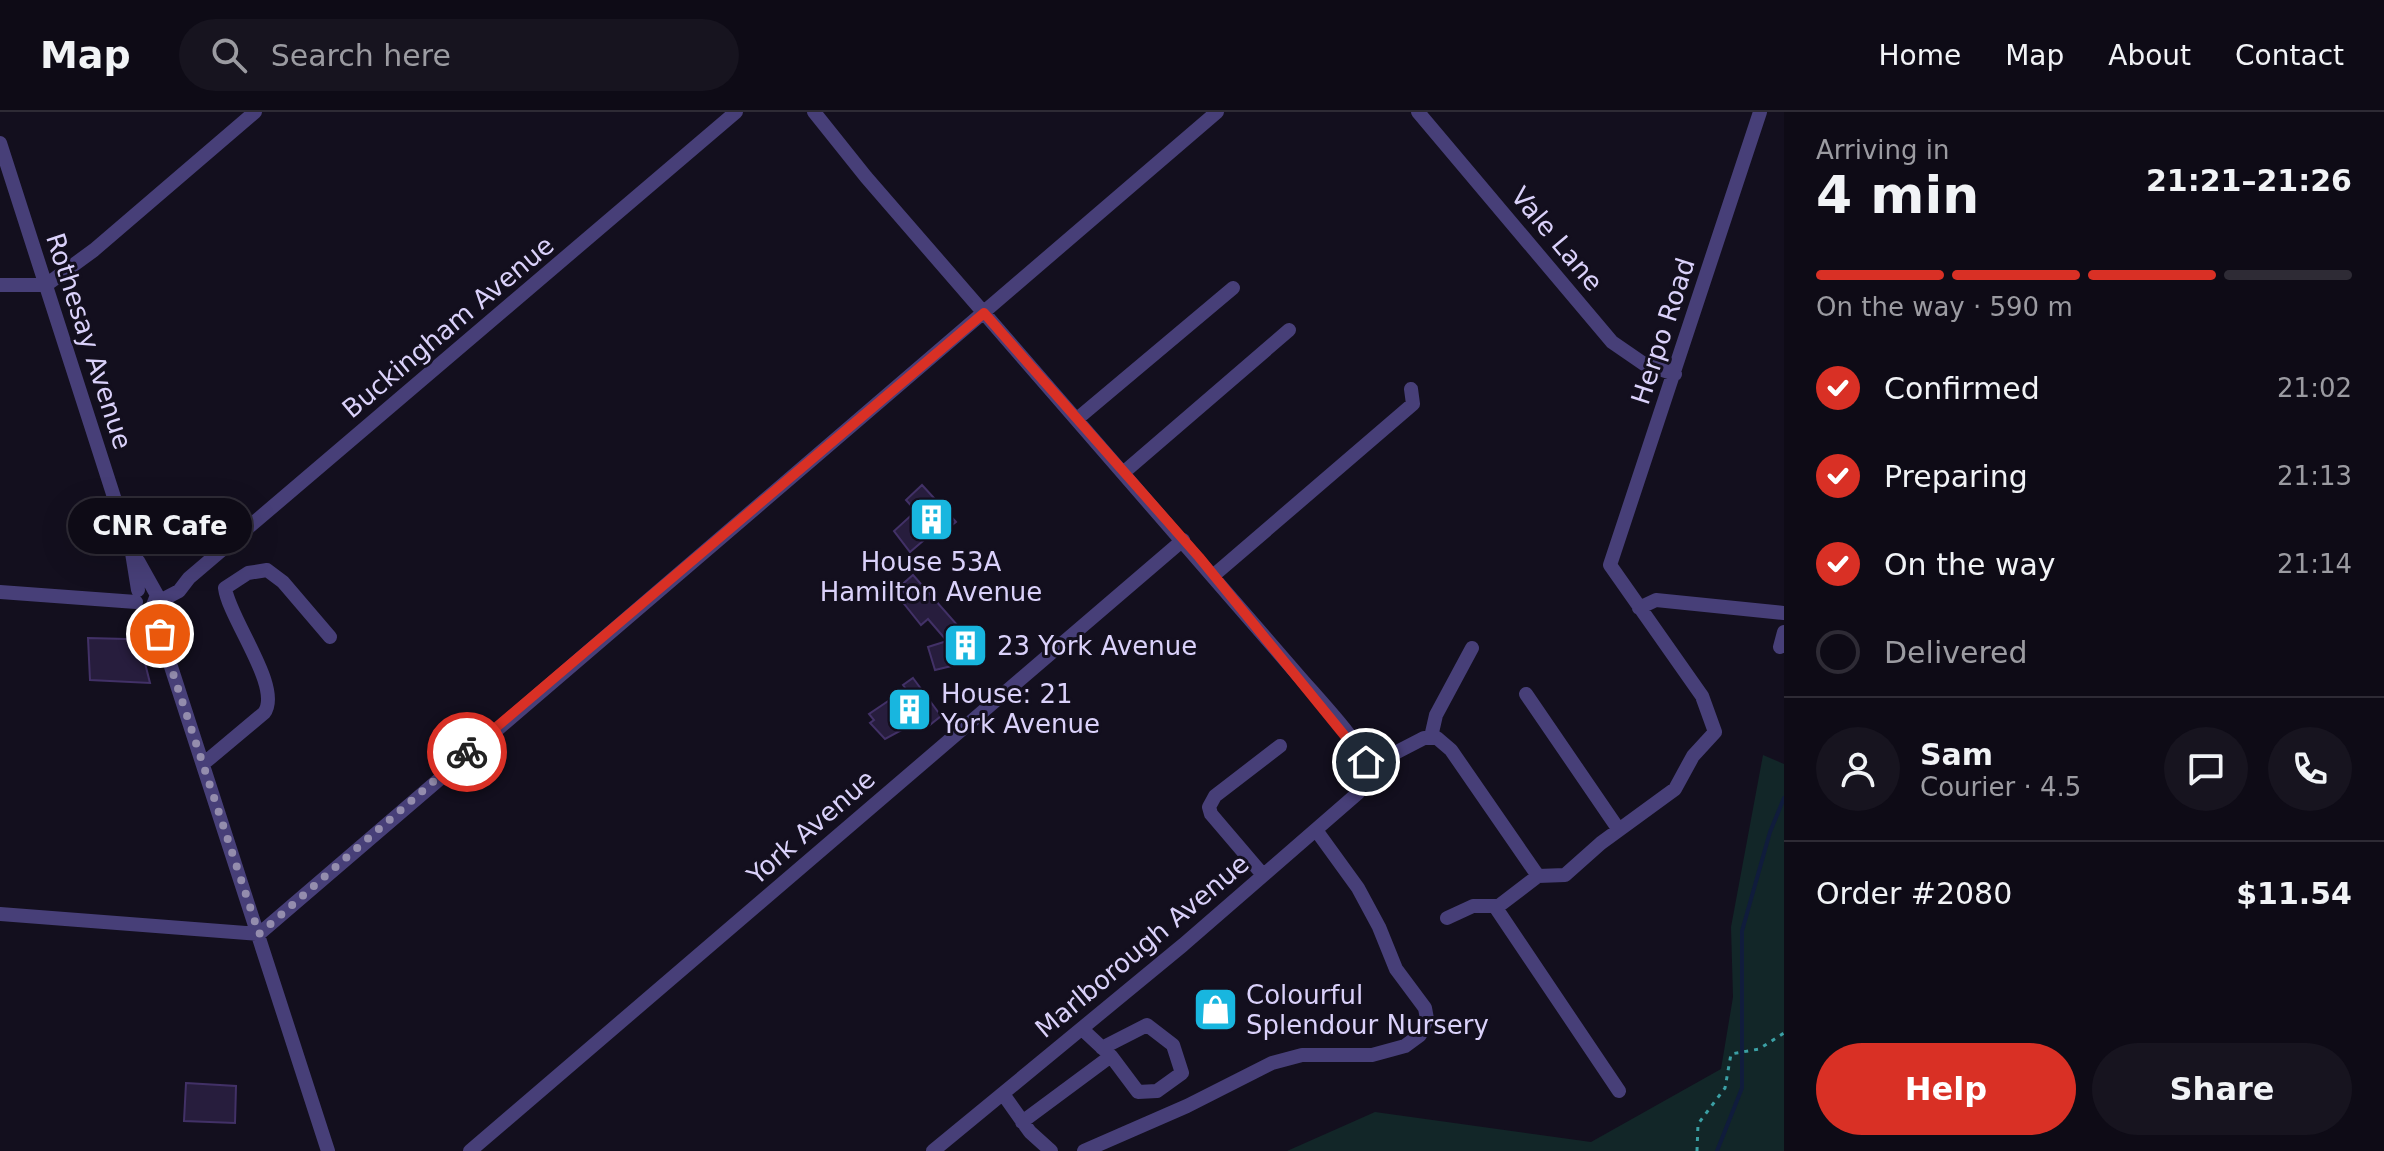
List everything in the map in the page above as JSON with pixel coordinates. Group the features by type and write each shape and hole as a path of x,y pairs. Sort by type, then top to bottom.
{"street":[{"path":"0,285 46,285 84,257 255,112"},
{"name":"Buckingham Avenue","path":"0,592 97,599 146,596 189,578 736,112"},
{"path":"814,112 984,313 1214,575 1364,761 1395,753 1431,737"},
{"path":"0,914 259,934 1217,112"},
{"name":"Vale Lane","path":"1418,112 1612,342 1644,364 1675,374"},
{"name":"Herpo Road","path":"1639,608 1610,565 1760,112"},
{"name":"Rothesay Avenue","path":"0,143 328,1151"},
{"path":"1077,419 1233,288"},
{"path":"1123,473 1289,330"},
{"path":"1214,575 1413,404 1411,389"},
{"name":"York Avenue","path":"470,1151 1183,540"},
{"path":"203,764 264,713 270,702 225,588 248,573 267,570 283,582 330,637"},
{"path":"1447,918 1473,906 1497,906 1538,876 1563,876 1680,785 1693,756 1715,732 1702,696 1639,608 1656,600 1784,613"},
{"path":"1431,737 1436,715 1472,648"},
{"path":"1526,694 1619,830"},
{"path":"1431,737 1451,750 1538,876"},
{"path":"1263,875 1211,814 1209,807 1215,796 1280,746"},
{"name":"Marlborough Avenue","path":"933,1151 1082,1029 1358,793 1364,761"},
{"path":"1084,1151 1187,1106 1272,1063 1302,1055 1372,1055 1405,1046 1420,1035 1427,1019 1425,1008 1396,969 1379,927 1358,888 1316,830"},
{"path":"1497,906 1619,1091"},
{"path":"1022,1122 1106,1052 1147,1025 1173,1045 1182,1073 1157,1091 1138,1092 1106,1052 1082,1029"},
{"path":"1003,1094 1022,1122 1051,1151"}],"path":[{"path":"1697,1151 1698,1124 1725,1088 1731,1054 1759,1049 1784,1033"}],"green space":[{"path":"1763,755 1784,764 1784,1151 1287,1151 1375,1112 1591,1142 1721,1069 1733,997 1731,927"}],"building":[{"name":"House 53A Hamilton Avenue","path":"922,485 956,522 941,534 937,529 910,552 894,531 916,511 906,500"},
{"path":"913,575 981,652 968,662 935,670 928,647 947,641 928,619 921,625 901,600 907,596 899,587"},
{"path":"88,638 127,639 142,651 150,683 90,680"},
{"name":"House: 21 York Avenue","path":"913,678 941,716 926,728 920,720 885,739 870,723 874,720 869,714 906,689 903,685"},
{"path":"186,1083 236,1086 235,1123 184,1121"}],"waterway":[{"path":"1717,1151 1742,1088 1742,931 1770,832 1784,798"}],"way so far":[{"path":"160,634 259,934 467,752"}],"place":[{"name":"House 53A Hamilton Avenue","path":"931,519"},
{"name":"CNR Cafe","path":"160,634"},
{"name":"23 York Avenue","path":"966,646"},
{"name":"House: 21 York Avenue","path":"910,709"},
{"name":"Colourful Splendour Nursery","path":"1215,1010"}],"route":[{"path":"467,752 984,313 1199,557 1366,762"}]}
